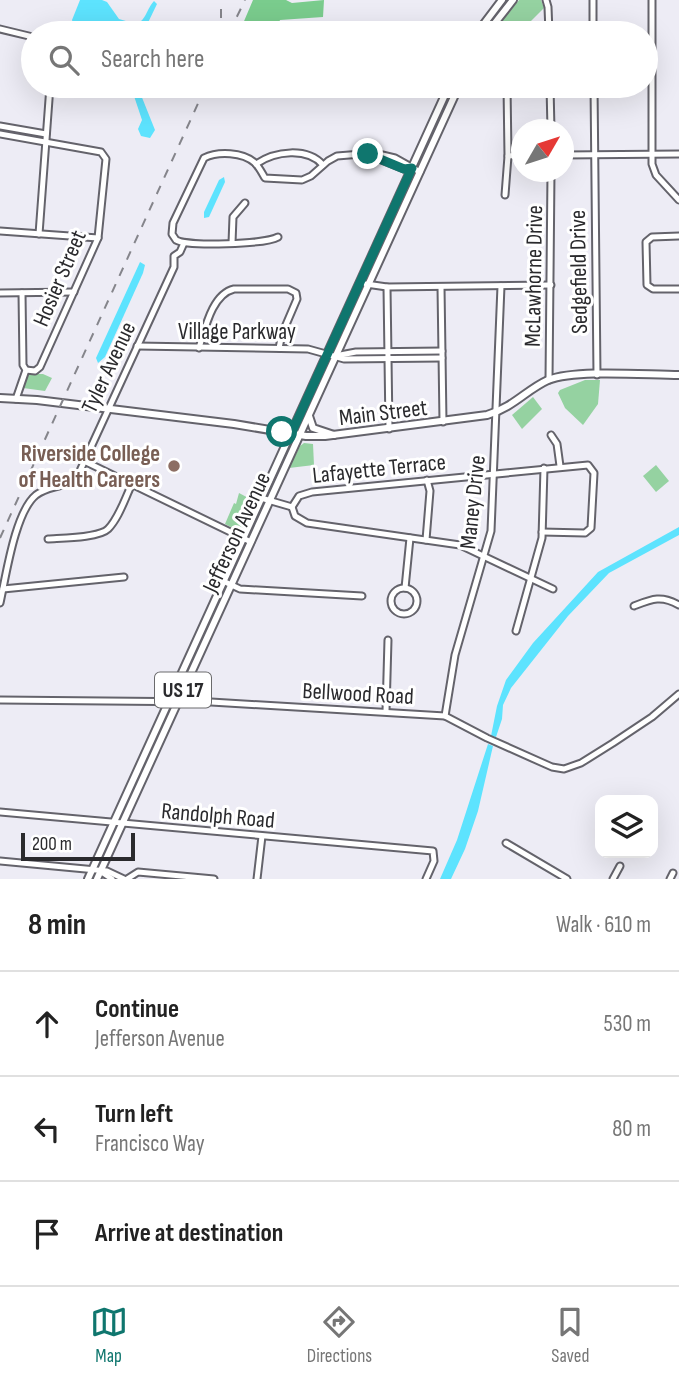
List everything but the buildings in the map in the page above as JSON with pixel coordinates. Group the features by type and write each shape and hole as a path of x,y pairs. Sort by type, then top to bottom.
{"main road":[{"path":"486,21 502,0"},
{"path":"496,21 513,0"},
{"name":"Jefferson Avenue","path":"88,879 444,98"},
{"name":"Jefferson Avenue","path":"97,879 453,98"},
{"name":"Main Street","path":"0,398 235,424 299,435 335,435 479,417 514,404 549,380 570,376 679,375"},
{"path":"309,415 313,428 335,435"}],"street":[{"path":"546,0 549,21"},
{"path":"593,0 593,21"},
{"path":"652,0 652,21"},
{"path":"0,29 21,34"},
{"path":"39,234 49,98"},
{"path":"505,195 508,156 507,98"},
{"path":"550,98 551,119"},
{"name":"Sedgefield Drive","path":"594,98 597,375"},
{"path":"652,98 652,154 656,175 679,200"},
{"path":"0,126 46,135"},
{"path":"0,134 46,142"},
{"name":"Hosier Street","path":"26,370 40,367 98,238 106,159 102,152 46,142"},
{"path":"256,164 268,158 302,152 315,156 323,165"},
{"path":"574,155 679,154"},
{"path":"278,237 265,242 232,243 184,243 174,239 172,227 204,158 213,155 237,155 256,164 267,178 297,181 311,176 337,156 386,155 419,172"},
{"name":"McLawhorne Drive","path":"549,380 551,182"},
{"path":"232,243 233,217 245,203"},
{"path":"0,231 98,238"},
{"path":"679,236 652,237 646,242 647,285 653,289 679,289"},
{"name":"Tyler Avenue","path":"0,603 20,521 27,506 43,491 68,484 79,473 174,267 174,256 180,252 184,243"},
{"path":"360,282 387,287 551,285"},
{"name":"Maney Drive","path":"445,716 455,655 493,520 501,286"},
{"path":"387,287 389,429"},
{"path":"442,287 443,422"},
{"path":"200,348 216,304 225,291 288,289 296,293 297,299 279,348"},
{"path":"0,293 74,292"},
{"path":"16,398 26,370 23,365 22,293"},
{"name":"Village Parkway","path":"137,346 308,349 335,356 343,353 388,359 442,358"},
{"name":"Village Parkway","path":"369,356 388,351 442,351"},
{"path":"551,435 557,444 560,466"},
{"path":"84,461 251,542"},
{"name":"Lafayette Terrace","path":"292,507 299,496 312,492 560,466 585,464 591,467 594,476 593,524 590,530 585,533 542,532"},
{"path":"516,631 532,579 542,532 544,468"},
{"path":"426,540 430,491 427,480"},
{"path":"48,539 105,531 132,484"},
{"path":"261,498 292,507 295,516 307,523 460,545 553,589"},
{"path":"405,588 410,538"},
{"path":"3,589 124,577"},
{"path":"223,581 240,589 362,596"},
{"path":"405,588 414,592 418,602 413,610 404,614 395,610 391,601 395,592 405,588"},
{"path":"634,606 656,597 679,605"},
{"path":"386,711 388,639"},
{"name":"Bellwood Road","path":"0,700 178,702 445,716 552,767 564,769 581,763 613,743 652,717 679,694"},
{"name":"Randolph Road","path":"0,812 433,851 434,861 426,879"},
{"path":"257,879 262,836"},
{"path":"506,843 567,879"},
{"path":"0,861 92,870 113,879"},
{"path":"613,879 620,866"},
{"path":"100,872 107,871 125,879 135,872 214,879"}],"green space":[{"path":"253,0 286,0 292,3 324,0 323,17 244,21"},
{"path":"519,0 541,0 544,8 531,21 502,21"},
{"path":"29,374 43,374 52,378 45,391 23,388"},
{"path":"585,380 600,380 598,404 583,425 565,408 558,393"},
{"path":"533,397 542,409 522,429 512,415"},
{"path":"304,443 313,444 314,465 289,468 300,446"},
{"path":"656,465 669,481 656,492 643,476"},
{"path":"239,493 254,501 240,532 225,524"}],"water":[{"path":"80,0 102,0 107,2 119,19 126,21 72,21"},
{"path":"154,1 157,4 149,21 140,21"},
{"path":"135,98 142,98 155,130 150,138 141,136 138,129 142,120"},
{"path":"224,177 225,182 209,217 204,218 204,212 219,180"},
{"path":"140,262 145,265 143,273 105,357 98,363 96,358"},
{"path":"679,527 679,535 609,573 568,616 511,688 503,705 496,737 491,736 506,680 533,643 598,572"},
{"path":"488,744 493,746 478,811 465,849 451,879 440,879 457,840"}],"railway":[{"path":"235,21 245,0"},
{"path":"221,9 221,21"},
{"path":"0,538 201,98"}],"place":[{"name":"Riverside College of Health Careers","path":"174,466"}],"route":[{"path":"282,432 291,434 412,168 404,169 368,154"}]}
